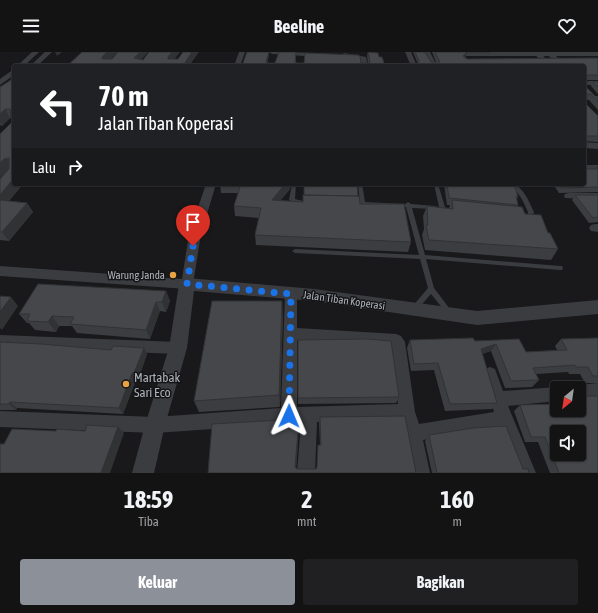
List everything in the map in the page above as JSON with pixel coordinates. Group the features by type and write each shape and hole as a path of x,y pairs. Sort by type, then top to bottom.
{"street":[{"path":"22,64 36,52"},
{"path":"35,64 50,52"},
{"path":"238,64 242,52"},
{"path":"408,52 413,64"},
{"path":"426,52 433,64"},
{"path":"548,52 561,64"},
{"path":"273,54 301,57 327,55 327,60"},
{"path":"335,55 362,56 364,58 365,64"},
{"path":"538,57 569,59"},
{"path":"538,57 547,64"},
{"path":"0,83 12,73"},
{"path":"586,85 598,83"},
{"path":"586,87 597,99"},
{"path":"586,98 597,99"},
{"path":"586,143 598,146"},
{"path":"586,168 598,168"},
{"path":"143,473 155,425 178,348 195,234 210,186"},
{"path":"569,196 598,196"},
{"path":"0,270 187,284"},
{"name":"Jalan Tiban Koperasi","path":"187,284 314,295 477,318 598,307"},
{"path":"289,416 291,294"},
{"path":"290,334 396,340 398,342 407,412 414,433 421,473"},
{"path":"0,341 178,348"},
{"path":"490,374 504,418 527,473"},
{"path":"586,391 598,390"},
{"path":"499,399 550,395"},
{"path":"0,419 155,425 289,416 407,412"},
{"path":"306,473 309,415"},
{"path":"414,433 504,418"}],"lane":[{"path":"294,186 293,202 310,202"},
{"path":"360,186 363,203"},
{"path":"436,186 442,208"},
{"path":"514,186 519,189 531,212 530,216 519,216"},
{"path":"348,203 408,204 449,208"},
{"path":"408,204 431,289 451,315"},
{"path":"295,251 423,257 560,268"},
{"path":"413,310 431,289"}],"building":[{"path":"82,52 107,52 102,59 112,59 118,52 140,52 134,58 143,60 149,52 172,52 168,59 178,59 183,52 192,52 184,64 69,64"},
{"path":"247,52 269,52 266,62 268,63 275,63 279,52 296,52 295,62 297,63 304,63 305,53 358,55 360,56 361,63 368,63 370,62 368,52 378,53 379,57 382,57 384,64 243,64"},
{"path":"415,52 425,52 431,62 440,62 435,52 467,52 463,56 467,59 598,58 598,75 586,75 586,64 418,64 419,61"},
{"path":"12,75 12,117 10,109 5,109 0,114 0,87 11,80"},
{"path":"593,82 598,82 598,87"},
{"path":"586,87 598,99 598,102 591,94 586,94"},
{"path":"586,104 598,115 598,136 586,136"},
{"path":"12,122 12,180 0,195 0,179 9,169 9,158 4,159 0,163 0,134"},
{"path":"598,167 598,187 562,188 560,186 586,186 586,169 597,169"},
{"path":"240,186 283,186 272,200 303,202 303,195 359,196 360,204 404,204 411,242 255,235 261,208 234,206"},
{"path":"304,186 357,186 358,196 304,195"},
{"path":"447,186 515,186 518,197 516,196 518,205 449,198"},
{"path":"575,195 598,195 598,217 593,218"},
{"path":"0,200 27,203 2,232 0,232"},
{"path":"452,200 522,207 525,214 541,215 548,233 550,233 558,249 429,240 426,225 428,225 427,206 453,209"},
{"path":"38,284 166,291 162,302 156,302 146,330 70,324 74,317 52,316 48,322 27,321 30,314 19,314"},
{"path":"0,296 11,297 0,312"},
{"path":"212,301 282,301 279,395 194,401"},
{"path":"473,338 475,341 519,339 526,352 567,350 561,339 598,338 598,376 593,376 588,367 576,367 575,365 533,368 539,380 511,381 496,344 481,349 497,403 450,404 438,363 414,364 410,340"},
{"path":"366,339 391,341 399,397 298,398 298,340"},
{"path":"0,342 111,350 113,346 144,348 134,373 132,373 119,408 10,402 9,404 0,404"},
{"path":"586,396 598,396 598,473 559,473 554,461 586,461 586,425 550,425 550,450 545,437 531,437 520,405 550,404 550,417 586,417"},
{"path":"405,416 416,473 208,473 212,424 299,419 295,467 297,469 316,469 318,445 321,445 320,417"},
{"path":"87,425 118,427 101,473 0,473 0,444 4,444 12,429 56,431 57,429 85,431"},
{"path":"506,426 523,469 528,469 529,473 437,473 429,435 473,428"}],"place":[{"name":"Warung Janda","path":"173,275"},
{"name":"Martabak Sari Eco","path":"126,384"}],"route":[{"path":"193,246 187,284 291,294 289,416"}]}
